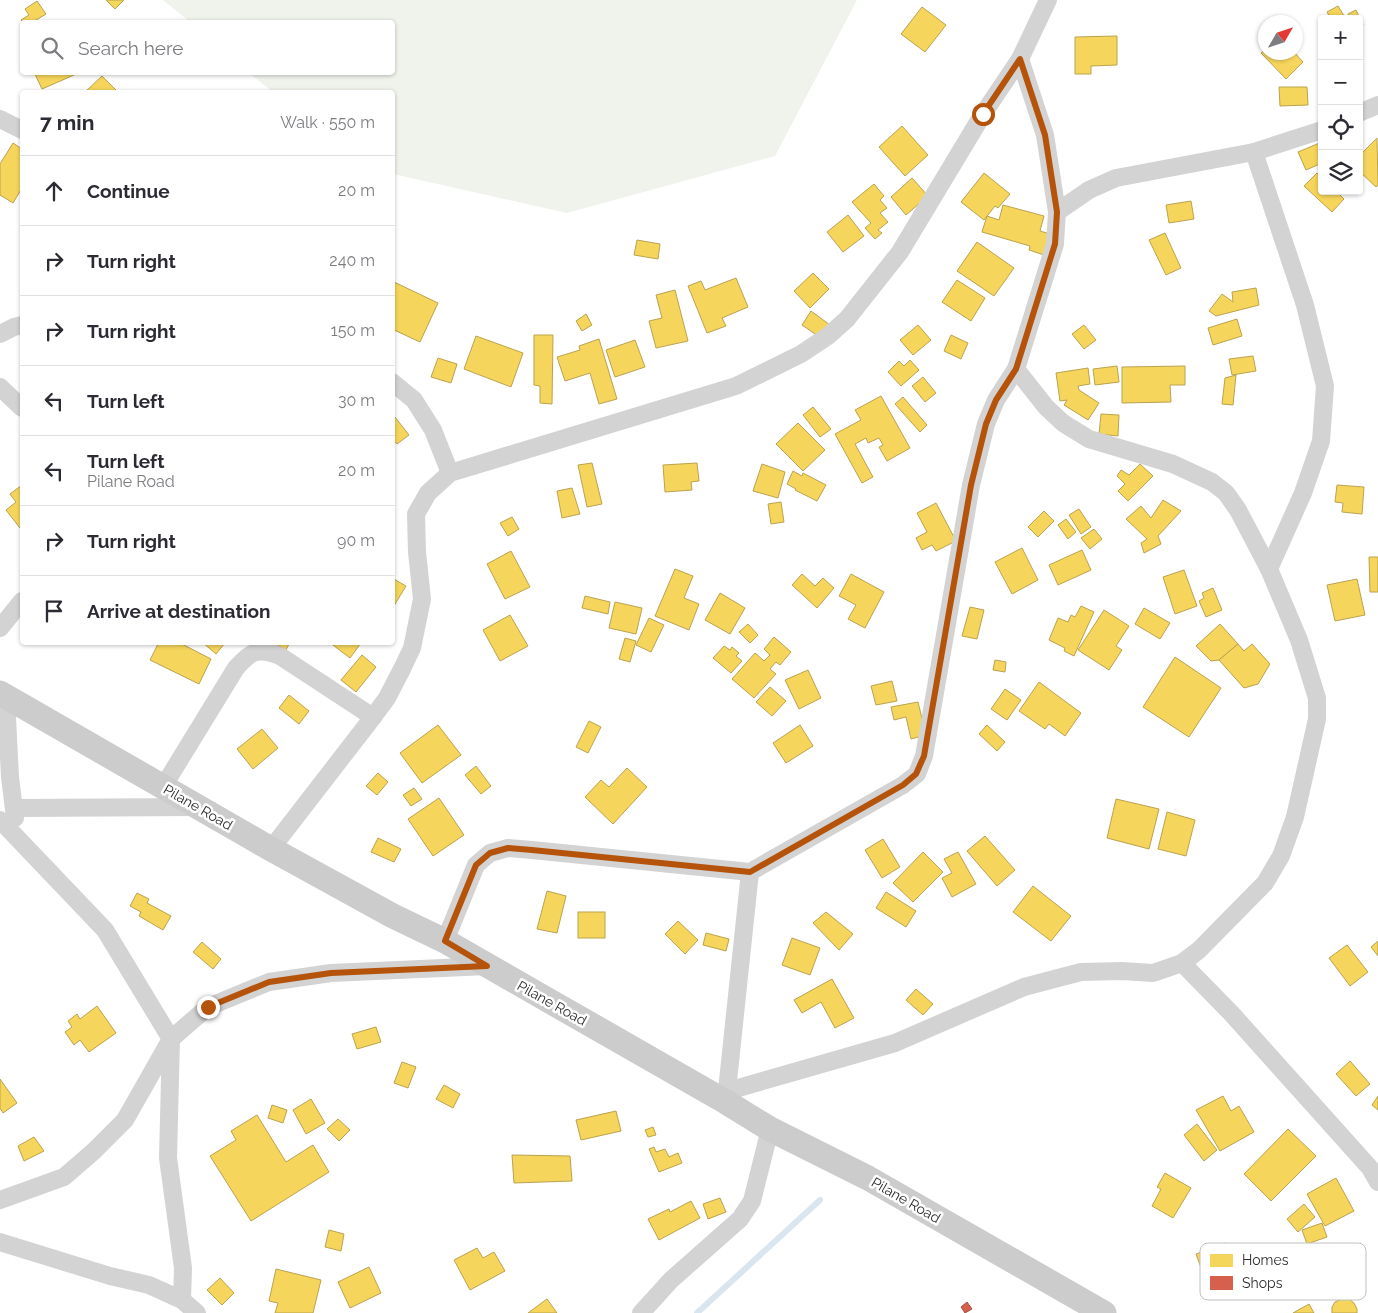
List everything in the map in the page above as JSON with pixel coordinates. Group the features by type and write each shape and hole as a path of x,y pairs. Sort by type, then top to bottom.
{"main road":[{"name":"Pilane Road","path":"3,695 271,849 393,916 445,941 487,966 727,1096 770,1129 868,1178 1104,1313"}],"street":[{"path":"271,849 387,698 412,648 422,599 417,552 416,514 428,493 450,473 736,386 801,354 828,336 847,319 900,252 983,114 1020,59 1048,0"},
{"path":"445,941 476,865 490,853 508,848 750,872 903,785 916,774 924,756 971,485 986,424 996,400 1016,369 1055,244 1057,212 1045,135 1020,59"},
{"path":"1363,111 1378,105"},
{"path":"0,119 20,129"},
{"path":"1057,212 1088,190 1116,178 1254,152 1318,131"},
{"path":"1254,152 1305,305 1325,386 1321,441 1303,493 1269,569"},
{"path":"0,334 20,326"},
{"path":"750,872 727,1096 895,1043 1024,987 1081,972 1153,972 1182,963 1199,950 1265,883 1281,856 1295,816 1317,719 1318,698 1302,649 1269,569 1238,510 1226,493 1212,482 1173,464 1089,439 1063,423 1046,407 1016,369"},
{"path":"395,384 414,400 433,430 450,473"},
{"path":"0,388 20,406"},
{"path":"0,628 20,603"},
{"path":"163,787 236,668 254,652 266,650 280,656 372,718"},
{"path":"3,695 10,777 15,808 16,836"},
{"path":"15,808 199,807"},
{"path":"0,820 106,930 171,1040 168,1158 183,1268 182,1300"},
{"path":"1182,963 1231,1013 1357,1153 1370,1168 1378,1182"},
{"path":"0,1200 64,1177 94,1151 125,1120 171,1040 208,1007 269,982 331,973 487,966"},
{"path":"641,1313 671,1280 740,1220 752,1201 770,1129"},
{"path":"0,1242 110,1276 149,1285 182,1300 197,1313"}],"shaded area":[{"path":"163,0 857,0 775,156 567,213 395,174 395,90 270,90 252,75 395,75 395,20 188,20"}],"building: Homes":[{"path":"106,0 124,0 115,9"},
{"path":"37,1 46,14 36,20 21,20 29,15 25,9"},
{"path":"1338,6 1344,15 1329,15 1327,12"},
{"path":"922,7 946,25 925,52 901,34"},
{"path":"1356,10 1358,15 1348,15"},
{"path":"1117,36 1117,65 1091,66 1091,74 1075,74 1075,37"},
{"path":"1268,60 1301,60 1303,62 1286,79"},
{"path":"35,75 74,75 42,89"},
{"path":"102,76 116,90 87,90"},
{"path":"1279,87 1307,87 1308,105 1280,106"},
{"path":"902,126 928,155 905,176 879,147"},
{"path":"1377,138 1378,185 1376,187 1363,175 1363,152"},
{"path":"13,143 20,148 20,191 13,203 0,195 0,164"},
{"path":"1318,144 1318,165 1306,170 1298,152"},
{"path":"984,173 1010,194 998,208 995,206 984,220 961,202"},
{"path":"1317,173 1318,195 1340,195 1344,199 1332,212 1304,186"},
{"path":"912,178 928,196 906,215 891,197"},
{"path":"874,184 884,196 880,200 887,208 880,213 888,222 878,230 882,233 875,239 865,228 871,223 852,202"},
{"path":"1191,201 1194,219 1169,223 1166,205"},
{"path":"1003,205 1044,216 1040,231 1050,234 1044,255 1029,250 1030,246 982,232 987,216 999,220"},
{"path":"848,215 864,236 843,252 827,232"},
{"path":"1165,233 1181,268 1166,275 1149,240"},
{"path":"637,240 660,244 658,259 634,255"},
{"path":"977,242 1014,268 994,296 957,271"},
{"path":"813,273 829,289 810,308 794,291"},
{"path":"736,278 748,307 722,318 726,326 707,333 688,286 701,281 705,290"},
{"path":"957,280 985,298 971,321 942,302"},
{"path":"395,282 438,303 420,342 395,330"},
{"path":"1256,288 1259,305 1216,316 1209,311 1222,294 1233,302 1232,292"},
{"path":"675,290 688,341 656,348 649,321 662,318 656,295"},
{"path":"811,311 830,325 821,338 802,325"},
{"path":"586,314 592,325 582,331 576,321"},
{"path":"1237,319 1242,336 1213,345 1208,328"},
{"path":"918,325 931,340 913,355 900,340"},
{"path":"1084,325 1096,340 1084,349 1072,334"},
{"path":"534,335 553,335 552,404 540,403 540,386 534,385"},
{"path":"951,335 968,343 961,359 944,351"},
{"path":"476,336 523,353 511,387 464,369"},
{"path":"599,339 617,399 599,404 590,373 565,381 557,357 580,350 579,346"},
{"path":"635,340 645,367 615,377 606,350"},
{"path":"1253,356 1256,371 1232,375 1229,359"},
{"path":"438,358 457,364 451,383 431,377"},
{"path":"910,360 919,370 901,386 888,372 899,361 904,366"},
{"path":"1117,366 1119,382 1095,385 1093,369"},
{"path":"1185,366 1185,385 1170,385 1171,402 1122,403 1122,367"},
{"path":"1088,368 1090,384 1078,386 1079,390 1099,403 1088,420 1064,405 1067,400 1060,401 1056,373"},
{"path":"1236,375 1233,405 1222,404 1225,378"},
{"path":"923,377 936,393 925,402 912,386"},
{"path":"881,396 910,448 887,461 879,447 883,445 879,438 868,443 866,438 855,444 873,477 862,483 835,434 861,420 855,410"},
{"path":"903,397 927,425 920,432 895,404"},
{"path":"813,407 831,429 820,437 803,415"},
{"path":"1101,414 1119,415 1118,436 1099,434"},
{"path":"395,417 409,435 397,444 395,442"},
{"path":"798,423 825,450 803,471 776,444"},
{"path":"592,463 602,504 587,507 578,465"},
{"path":"697,463 699,481 691,482 692,490 665,492 663,465"},
{"path":"762,464 785,472 778,498 753,491"},
{"path":"1140,464 1153,476 1128,501 1118,491 1125,484 1117,476 1121,470 1129,475"},
{"path":"793,471 802,476 803,473 826,485 817,501 787,484"},
{"path":"1337,485 1364,487 1362,514 1342,512 1343,503 1335,502"},
{"path":"20,486 20,528 6,510 16,502 10,494"},
{"path":"572,488 580,514 562,518 557,491"},
{"path":"1163,500 1181,511 1158,536 1161,544 1144,553 1141,543 1147,539 1126,519 1141,506 1151,518"},
{"path":"781,502 784,522 771,524 768,504"},
{"path":"936,503 956,541 936,551 932,545 922,550 916,538 927,532 917,513"},
{"path":"1079,509 1091,527 1081,534 1069,515"},
{"path":"1044,511 1054,521 1038,537 1028,527"},
{"path":"512,517 519,529 508,536 500,523"},
{"path":"1066,519 1076,532 1068,539 1058,525"},
{"path":"1094,529 1102,539 1090,549 1081,538"},
{"path":"1022,548 1038,580 1012,594 995,562"},
{"path":"1082,550 1091,570 1058,585 1049,565"},
{"path":"511,551 530,587 505,599 487,564"},
{"path":"1369,557 1378,557 1378,592 1370,592"},
{"path":"675,569 693,576 684,598 699,604 689,630 655,616"},
{"path":"1184,570 1197,606 1175,614 1163,577"},
{"path":"802,574 815,586 823,578 834,588 817,608 792,585"},
{"path":"851,574 884,592 865,628 848,619 856,605 839,596"},
{"path":"1357,579 1365,615 1335,621 1327,585"},
{"path":"395,580 406,586 395,604"},
{"path":"1213,588 1222,610 1206,617 1199,601 1204,598 1202,593"},
{"path":"720,593 745,608 730,634 705,620"},
{"path":"585,596 610,602 608,614 582,608"},
{"path":"615,602 642,608 636,634 609,628"},
{"path":"1081,606 1094,612 1074,656 1064,651 1065,648 1049,640 1058,618 1068,622 1071,615 1075,617"},
{"path":"970,607 984,610 977,639 962,636"},
{"path":"1144,608 1170,623 1160,639 1135,624"},
{"path":"1104,610 1129,626 1116,646 1122,650 1109,670 1078,650"},
{"path":"510,615 528,646 500,661 483,630"},
{"path":"649,618 664,625 651,652 636,645"},
{"path":"748,624 758,635 750,643 739,632"},
{"path":"1220,624 1238,644 1219,660 1211,661 1196,646"},
{"path":"774,637 791,652 780,665 776,662 770,669 776,674 754,698 732,679 755,653 764,661 770,655 764,649"},
{"path":"625,638 636,641 630,662 619,659"},
{"path":"1238,644 1244,651 1252,644 1270,664 1258,684 1244,688 1219,660"},
{"path":"158,645 184,645 211,659 199,684 150,660"},
{"path":"206,645 223,645 216,654"},
{"path":"277,645 288,645 286,650"},
{"path":"333,645 360,645 350,658"},
{"path":"724,646 730,650 732,647 739,653 736,656 742,661 731,673 713,658"},
{"path":"362,655 376,667 356,692 341,680"},
{"path":"1175,657 1221,688 1189,737 1143,707"},
{"path":"995,660 1006,662 1005,672 993,670"},
{"path":"808,670 821,698 799,709 785,680"},
{"path":"892,681 897,701 876,705 871,686"},
{"path":"1039,682 1081,713 1065,736 1049,724 1045,729 1019,711"},
{"path":"770,687 786,701 772,716 756,702"},
{"path":"1005,689 1021,700 1007,720 991,709"},
{"path":"289,695 309,711 299,724 279,708"},
{"path":"918,702 926,735 911,739 906,717 894,720 891,707"},
{"path":"589,721 601,727 588,753 576,747"},
{"path":"438,725 461,755 422,783 400,753"},
{"path":"800,725 813,746 786,763 773,743"},
{"path":"987,725 1005,742 997,751 979,734"},
{"path":"262,729 278,748 253,769 237,749"},
{"path":"476,766 491,786 481,794 465,775"},
{"path":"627,768 647,787 613,824 585,797 601,780 609,787"},
{"path":"378,773 388,782 377,795 366,786"},
{"path":"414,788 422,799 411,806 403,795"},
{"path":"439,798 464,835 433,856 408,819"},
{"path":"1116,799 1159,809 1149,849 1107,838"},
{"path":"1167,812 1195,820 1186,856 1158,849"},
{"path":"985,836 1015,870 997,886 967,851"},
{"path":"378,838 401,849 394,862 371,852"},
{"path":"883,839 900,867 882,878 865,850"},
{"path":"923,852 943,872 913,902 893,883"},
{"path":"958,852 976,884 952,897 942,878 952,873 944,859"},
{"path":"1033,886 1071,916 1051,941 1013,912"},
{"path":"547,891 566,896 557,933 537,929"},
{"path":"886,892 916,911 906,927 876,908"},
{"path":"137,893 149,899 147,903 171,916 163,930 139,916 141,912 130,906"},
{"path":"578,912 605,912 605,938 578,938"},
{"path":"826,912 853,934 839,950 813,923"},
{"path":"678,921 698,940 685,954 665,934"},
{"path":"706,933 729,939 726,951 703,945"},
{"path":"792,938 820,948 810,975 782,965"},
{"path":"1378,941 1378,956 1371,947"},
{"path":"202,942 221,959 213,969 193,952"},
{"path":"1347,945 1368,972 1350,986 1329,958"},
{"path":"832,979 854,1018 835,1028 821,1002 802,1013 794,1000"},
{"path":"916,989 933,1004 923,1015 906,1000"},
{"path":"97,1006 116,1033 89,1052 80,1040 74,1045 65,1032 72,1027 68,1021 77,1014 80,1019"},
{"path":"376,1027 381,1042 357,1049 352,1034"},
{"path":"1350,1061 1370,1084 1356,1096 1336,1074"},
{"path":"402,1062 416,1067 408,1088 394,1083"},
{"path":"0,1079 17,1103 3,1113 0,1108"},
{"path":"444,1085 460,1094 453,1108 436,1099"},
{"path":"1223,1096 1231,1111 1239,1106 1254,1132 1220,1151 1196,1110"},
{"path":"1378,1096 1378,1110 1372,1105"},
{"path":"311,1099 325,1123 306,1134 293,1110"},
{"path":"272,1105 287,1110 283,1123 268,1118"},
{"path":"616,1111 621,1131 581,1140 576,1120"},
{"path":"257,1115 286,1162 313,1145 329,1172 251,1221 210,1156 236,1140 231,1131"},
{"path":"338,1119 350,1130 339,1141 327,1129"},
{"path":"1197,1124 1217,1150 1204,1161 1184,1135"},
{"path":"653,1127 656,1135 648,1137 645,1130"},
{"path":"1288,1129 1316,1156 1271,1201 1244,1174"},
{"path":"34,1137 44,1151 24,1161 18,1146"},
{"path":"654,1147 656,1152 665,1149 669,1157 678,1153 682,1163 659,1172 649,1149"},
{"path":"512,1155 570,1156 572,1181 514,1183"},
{"path":"1165,1173 1191,1188 1173,1218 1152,1206 1161,1189 1157,1187"},
{"path":"1336,1178 1354,1211 1325,1226 1307,1194"},
{"path":"720,1198 726,1212 708,1219 703,1204"},
{"path":"691,1201 700,1218 659,1240 648,1219 669,1209 670,1212"},
{"path":"1304,1204 1315,1217 1298,1232 1287,1219"},
{"path":"1322,1223 1327,1237 1307,1243 1302,1230"},
{"path":"329,1230 344,1234 341,1251 325,1247"},
{"path":"477,1248 483,1258 494,1252 505,1271 470,1290 454,1260"},
{"path":"1200,1252 1200,1265 1196,1254"},
{"path":"369,1267 381,1293 350,1308 338,1282"},
{"path":"276,1269 321,1280 313,1313 275,1313 278,1303 269,1301"},
{"path":"220,1278 234,1293 222,1305 207,1290"},
{"path":"547,1299 557,1313 528,1313"},
{"path":"1350,1300 1354,1303 1357,1313 1332,1313 1332,1307 1335,1302"},
{"path":"1309,1304 1314,1313 1293,1313"}],"building: Shops":[{"path":"967,1302 972,1309 965,1313 961,1307"}],"waterway":[{"path":"697,1313 820,1200"}],"route":[{"path":"208,1007 269,982 331,973 487,966 445,941 476,865 490,853 508,848 750,872 903,785 916,774 924,756 971,485 986,424 996,400 1016,369 1055,244 1057,212 1045,135 1020,59 983,114"}]}
